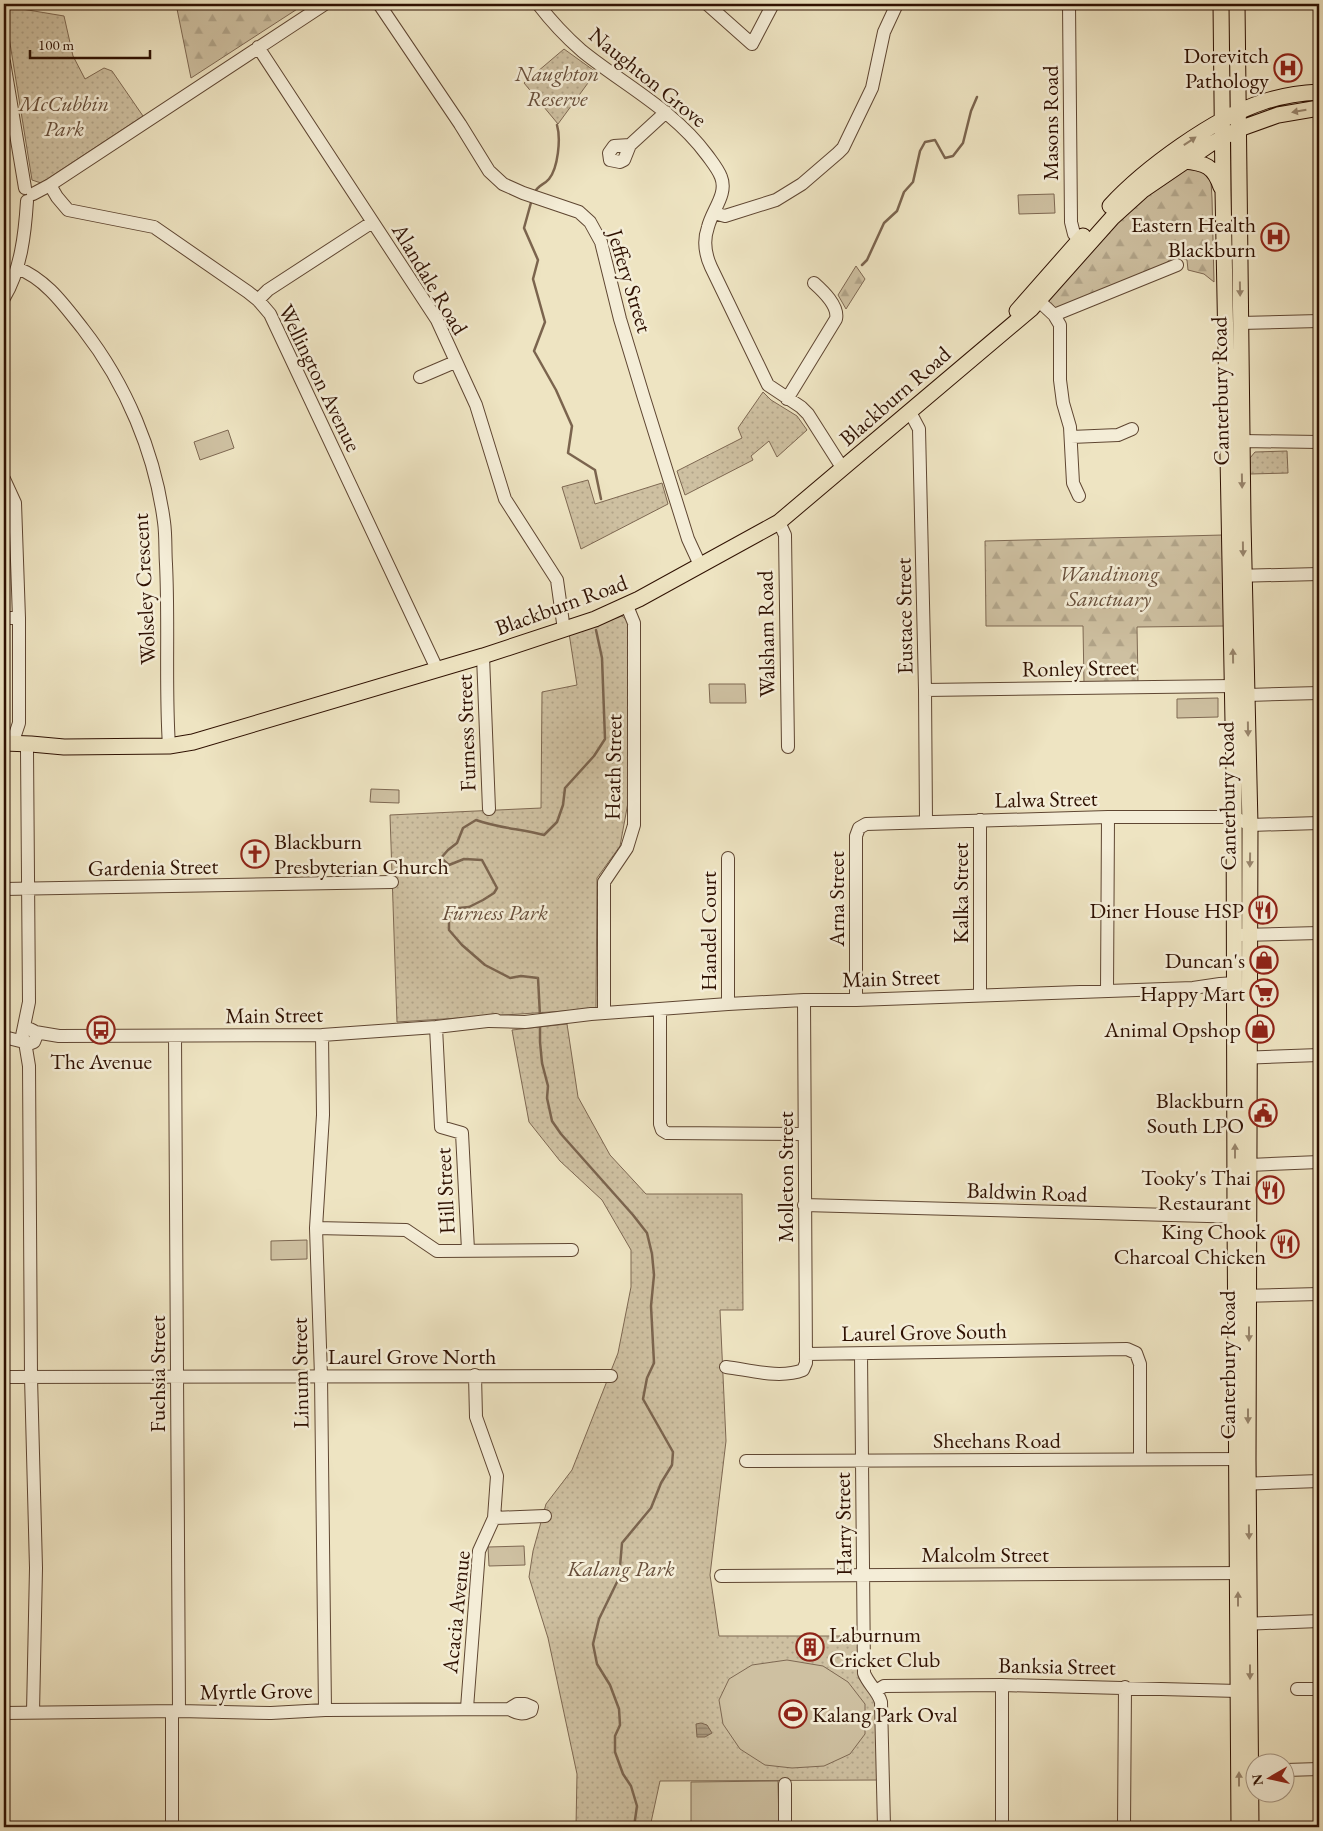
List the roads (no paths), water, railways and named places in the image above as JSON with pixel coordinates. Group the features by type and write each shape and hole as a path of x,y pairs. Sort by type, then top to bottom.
{"main road":[{"name":"Canterbury Road","path":"1221,4 1223,191 1238,447"},
{"name":"Canterbury Road","path":"1237,4 1240,324 1238,576 1250,825 1240,987 1242,1058 1244,1624 1252,1754"},
{"path":"1238,65 1242,83 1251,94 1262,102"},
{"name":"Blackburn Road","path":"18,746 169,746 193,742 483,656 596,619 627,606 779,522 843,469 998,336 1067,269 1082,243 1115,201 1165,158 1222,119 1238,112 1262,102 1293,95 1319,92"},
{"name":"Blackburn Road","path":"1035,298 1045,278 1082,243 1128,203 1184,161 1238,129 1278,115 1319,108"},
{"path":"1238,158 1243,144 1259,126 1278,115"},
{"path":"1184,161 1201,163 1209,167 1219,180 1223,191"},
{"path":"1045,278 1067,269"},
{"name":"Canterbury Road","path":"1242,689 1234,817 1242,935"},
{"name":"Canterbury Road","path":"1242,1058 1249,1165 1242,1217"},
{"name":"Canterbury Road","path":"1239,1827 1238,1691 1244,1624"},
{"name":"Canterbury Road","path":"1251,1827 1252,1804"}],"street":[{"path":"28,194 50,185 324,4"},
{"name":"Jeffery Street","path":"379,4 460,124 489,171 504,184 523,193 579,212 590,222 601,242 620,319 646,404 688,540 700,565"},
{"name":"Naughton Grove","path":"538,4 566,36 582,50 666,112 691,135 720,175 723,191 707,232 706,256 765,380 771,389 801,407 808,414 843,469"},
{"path":"707,4 752,44 773,4"},
{"path":"714,213 725,216 776,200 802,184 843,148 870,93 875,78 884,32 897,4"},
{"name":"Masons Road","path":"1070,4 1071,222 1074,234 1082,243"},
{"name":"Alandale Road","path":"258,47 437,320 476,405 505,500 557,580 564,630"},
{"path":"4,62 5,81 28,194 25,228 17,268 4,298"},
{"path":"630,145 666,112"},
{"name":"Wellington Avenue","path":"50,185 68,210 154,227 258,300 270,314 437,669"},
{"path":"258,300 268,290 372,223"},
{"path":"1054,315 1177,265"},
{"name":"Wolseley Crescent","path":"17,268 37,278 63,304 96,346 128,401 151,460 164,523 168,600 169,746"},
{"path":"787,399 836,319 835,309 824,292 814,283"},
{"path":"1035,298 1054,315 1060,325 1060,380 1071,437 1072,475 1075,491 1079,496"},
{"path":"1240,324 1319,321"},
{"path":"420,377 455,362"},
{"name":"Eustace Street","path":"910,412 919,429 926,821"},
{"path":"1071,437 1118,435 1132,429"},
{"path":"1238,447 1269,442 1319,442"},
{"path":"4,479 15,503 20,618 19,723 14,738 18,746 28,889 31,1377 36,1568 33,1712"},
{"name":"Walsham Road","path":"779,522 785,535 788,747"},
{"path":"1238,576 1319,574"},
{"name":"Heath Street","path":"597,1014 604,882 626,848 634,825 634,623 627,606"},
{"path":"4,618 20,618"},
{"name":"Furness Street","path":"483,656 489,809"},
{"name":"Ronley Street","path":"925,690 1242,689 1319,692"},
{"path":"1107,991 1108,817"},
{"name":"Lalwa Street","path":"859,828 866,824 926,821 1108,817 1234,817"},
{"path":"1234,817 1250,825 1319,823"},
{"name":"Kalka Street","path":"980,820 980,996"},
{"name":"Arna Street","path":"856,1000 856,836 859,828"},
{"name":"Handel Court","path":"728,858 728,1004"},
{"name":"Gardenia Street","path":"4,889 392,882"},
{"path":"1242,935 1319,933"},
{"name":"Main Street","path":"4,1037 322,1035 542,1017 804,1000 856,1000 1192,988 1220,984 1240,987"},
{"name":"Molleton Street","path":"804,1000 806,1354"},
{"path":"660,1009 660,1124 662,1130 667,1133 804,1134"},
{"name":"Hill Street","path":"436,1027 441,1127 462,1133 468,1250"},
{"name":"Linum Street","path":"322,1035 323,1115 316,1228 321,1376 325,1710"},
{"name":"Fuchsia Street","path":"172,1827 176,1712 175,1036"},
{"path":"1242,1058 1319,1056"},
{"path":"1249,1165 1319,1162"},
{"name":"Baldwin Road","path":"804,1206 1242,1217"},
{"path":"316,1228 406,1230 438,1251 572,1250"},
{"path":"1242,1296 1319,1294"},
{"name":"Laurel Grove South","path":"806,1354 1127,1349 1136,1353 1140,1364 1140,1459"},
{"path":"726,1367 768,1373 796,1373 803,1370 806,1363 806,1354"},
{"name":"Harry Street","path":"861,1354 864,1673 881,1702 884,1827"},
{"name":"Acacia Avenue","path":"467,1708 479,1552 494,1518 497,1476 476,1416 475,1375"},
{"name":"Laurel Grove North","path":"4,1377 611,1376"},
{"name":"Sheehans Road","path":"746,1461 1243,1459"},
{"path":"1243,1484 1319,1482"},
{"path":"494,1518 545,1516"},
{"name":"Malcolm Street","path":"721,1576 1244,1573"},
{"path":"1244,1624 1319,1621"},
{"path":"1002,1685 1002,1827"},
{"name":"Banksia Street","path":"876,1691 884,1686 1002,1685 1238,1691"},
{"path":"1124,1827 1125,1687"},
{"path":"1297,1689 1319,1689"},
{"name":"Myrtle Grove","path":"4,1713 271,1713 325,1710 509,1709"},
{"path":"1296,1770 1319,1769"},
{"path":"785,1784 785,1827"}],"waterway":[{"path":"862,265 867,260 884,223 897,211 904,192 913,182 920,151 925,142 935,140 945,158 953,156 963,143 971,111 977,97"},
{"path":"535,192 549,179 555,168 559,145 557,125"},
{"path":"532,199 524,228 538,260 533,279 545,322 534,351 556,390 572,426 568,453 595,470 601,499"},
{"path":"540,1016 538,978 521,976 510,978 485,965 462,945 449,930 449,915 459,908 469,907 483,900 494,893 497,888 482,860 464,859 449,865 441,858 457,843 463,828 476,820 544,835 557,822 563,805 565,788 594,756 605,739 602,658 596,630"},
{"path":"540,1024 542,1063 548,1086 547,1098 552,1121 561,1134 647,1233 652,1254 654,1275 651,1306 654,1363 647,1378 643,1399 673,1452 672,1465 661,1483 651,1508 622,1543 619,1578 599,1619 593,1644 597,1664 610,1685 619,1709 620,1725 615,1736 615,1752 623,1774 631,1786 637,1806 634,1827"}],"place":[{"name":"Dorevitch Pathology","path":"1288,68"},
{"name":"Eastern Health Blackburn","path":"1275,237"},
{"name":"Blackburn Presbyterian Church","path":"255,854"},
{"name":"Diner House HSP","path":"1263,910"},
{"name":"Duncan's","path":"1264,960"},
{"name":"Happy Mart","path":"1264,993"},
{"name":"Animal Opshop","path":"1260,1029"},
{"name":"The Avenue","path":"101,1030"},
{"name":"Blackburn South LPO","path":"1263,1113"},
{"name":"Tooky's Thai Restaurant","path":"1270,1190"},
{"name":"King Chook Charcoal Chicken","path":"1285,1244"},
{"name":"Laburnum Cricket Club","path":"810,1647"},
{"name":"Kalang Park Oval","path":"793,1714"}],"park label":[{"name":"Naughton Reserve","path":"557,86"},
{"name":"McCubbin Park","path":"64,116"},
{"name":"Wandinong Sanctuary","path":"1109,586"},
{"name":"Furness Park","path":"495,912"},
{"name":"Kalang Park","path":"621,1568"}]}
